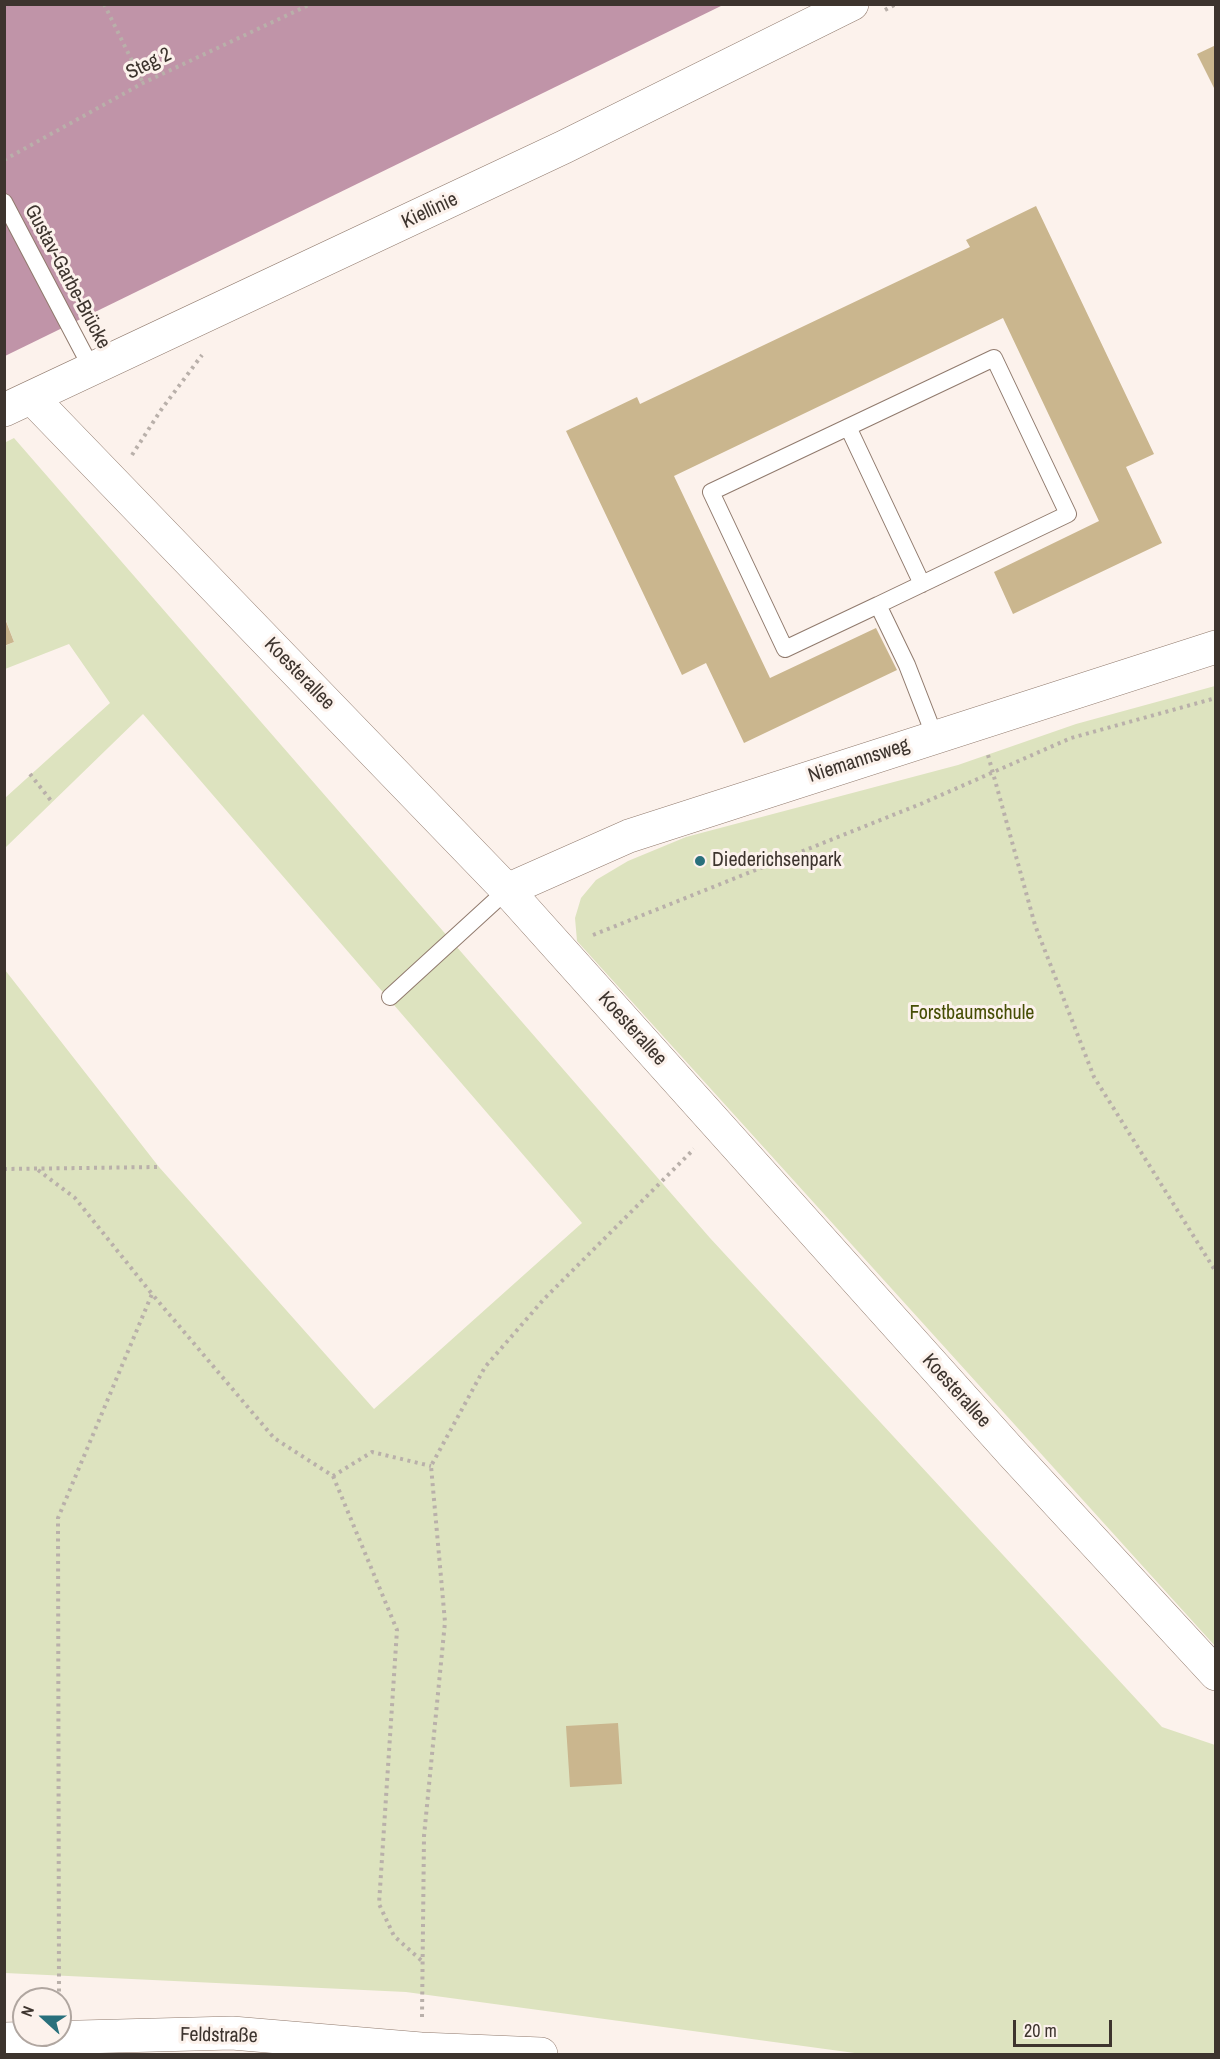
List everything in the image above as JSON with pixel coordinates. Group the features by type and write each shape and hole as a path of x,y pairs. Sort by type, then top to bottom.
{"street":[{"name":"Kiellinie","path":"18,404 93,371 564,147 852,4"},
{"name":"Koesterallee","path":"18,404 507,890 1011,1453 1215,1674"},
{"name":"Niemannsweg","path":"507,890 629,836 1215,646"},
{"name":"Feldstraße","path":"4,2039 232,2033 421,2049 541,2055"}],"lane":[{"name":"Gustav-Garbe-Brücke","path":"4,202 93,371"},
{"path":"994,358 1068,514 922,584 785,649 711,492 994,358"},
{"path":"848,427 922,584"},
{"path":"878,605 907,665 935,736"},
{"path":"390,997 507,890"}],"path":[{"path":"104,4 143,83"},
{"name":"Steg 2","path":"4,160 143,83 311,4"},
{"path":"600,943 592,934 923,803 1071,738 1215,698"},
{"path":"976,724 994,772 1035,925 1094,1077 1215,1272"},
{"path":"30,774 52,802"},
{"path":"422,2006 424,1836 445,1622 431,1466 485,1367 544,1299 718,1125"},
{"path":"4,1169 159,1167"},
{"path":"39,1170 75,1198 152,1294 274,1438 333,1476 397,1630 379,1904 394,1936 423,1962"},
{"path":"59,1987 58,1518 152,1294"},
{"path":"333,1476 372,1452 431,1466"}],"green space":[{"path":"14,438 710,1238 1162,1727 1215,1745 1215,2054 862,2054 406,1992 5,1973 5,970 159,1167 374,1409 582,1223 143,714 5,848 5,798 110,703 69,644 5,669 5,646 14,642 4,615 4,443"},
{"name":"Forstbaumschule","path":"1216,686 1215,1646 577,941 575,918 581,898 596,880 628,861 686,837 958,765 1076,724"}],"shaded area":[{"path":"5,5 723,5 5,356"}],"building":[{"path":"1216,45 1216,92 1197,54"},
{"path":"1036,206 1154,454 1126,467 1162,543 1013,614 994,572 1099,521 1003,318 674,476 770,678 876,628 897,670 744,743 706,663 682,675 566,431 637,397 640,404 970,247 966,240"},
{"path":"4,616 14,642 4,646"},
{"path":"618,1723 622,1784 570,1787 566,1726"}],"place":[{"name":"Diederichsenpark","path":"700,861"}]}
